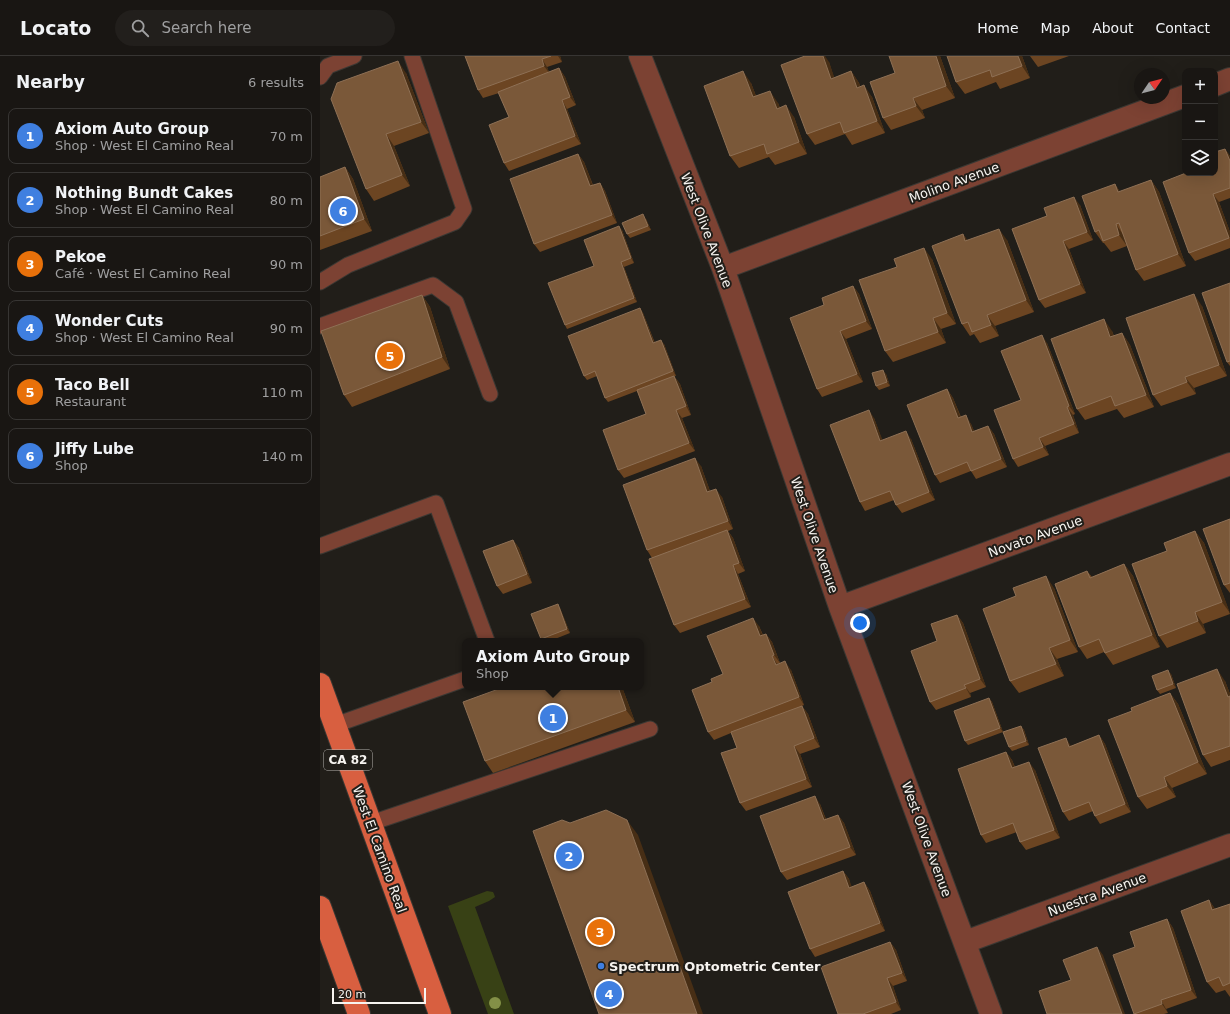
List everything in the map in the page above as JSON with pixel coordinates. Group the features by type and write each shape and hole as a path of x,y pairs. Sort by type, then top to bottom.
{"main road":[{"name":"West El Camino Real","path":"320,684 440,1014"},
{"path":"320,907 359,1014"}],"street":[{"name":"West Olive Avenue","path":"640,56 723,268 840,607 991,1014"},
{"path":"1218,84 1230,79"},
{"name":"Molino Avenue","path":"723,268 1182,97"},
{"name":"Novato Avenue","path":"840,607 1230,464"},
{"name":"Nuestra Avenue","path":"965,942 1230,845"}],"lane":[{"path":"325,66 354,56"},
{"path":"320,282 348,265 455,222 464,209 412,56"},
{"path":"320,326 433,285 456,302 490,394"},
{"path":"320,546 436,503 486,638"},
{"path":"335,725 462,680"},
{"path":"371,822 650,729"}],"green space":[{"path":"487,891 493,892 495,897 475,907 514,1014 488,1014 448,906"}],"building":[{"path":"465,56 551,56 542,59 544,66 478,90"},
{"path":"805,56 823,56 831,79 851,71 857,88 864,85 877,121 844,133 840,122 807,134 781,65"},
{"path":"889,56 936,56 946,86 913,98 916,106 883,118 870,82 895,73"},
{"path":"947,56 1018,56 1022,66 992,77 990,70 956,82"},
{"path":"398,61 421,122 386,134 402,175 366,189 331,99 337,83"},
{"path":"559,68 570,97 562,100 575,136 504,163 489,125 509,117 498,92"},
{"path":"743,71 753,97 770,91 777,109 786,105 799,142 767,154 764,144 730,156 704,86"},
{"path":"1225,149 1230,161 1230,188 1213,194 1229,238 1189,253 1163,182 1182,175 1182,176 1218,176 1218,151"},
{"path":"578,154 590,186 600,183 612,215 534,244 510,179"},
{"path":"345,167 364,219 320,236 320,177"},
{"path":"1151,180 1178,254 1136,270 1119,223 1116,224 1119,235 1103,241 1099,230 1095,232 1082,196 1115,184 1118,192"},
{"path":"1074,197 1087,232 1063,241 1080,284 1039,300 1012,229 1047,216 1044,208"},
{"path":"643,214 648,226 627,234 622,223"},
{"path":"619,226 631,258 621,262 634,298 565,325 548,283 594,266 584,240"},
{"path":"999,229 1026,300 987,315 991,325 972,332 968,322 962,324 932,246 963,234 965,241"},
{"path":"924,248 947,313 933,318 938,332 885,351 859,280 897,267 894,259"},
{"path":"1230,283 1230,361 1227,362 1202,293"},
{"path":"853,286 866,321 840,331 857,374 817,389 790,318 824,305 822,298"},
{"path":"1194,294 1219,365 1185,377 1187,382 1153,395 1126,318"},
{"path":"422,295 442,357 344,395 321,331"},
{"path":"640,308 653,343 661,340 673,371 605,398 595,371 584,376 568,336"},
{"path":"1104,319 1110,337 1122,333 1146,395 1115,406 1111,396 1077,409 1051,339"},
{"path":"1042,335 1069,406 1067,407 1074,424 1039,438 1043,447 1013,459 994,410 1021,400 1001,351"},
{"path":"883,370 887,382 876,386 872,373"},
{"path":"674,376 686,406 676,410 689,443 618,470 603,430 646,414 637,390"},
{"path":"947,389 958,418 966,415 972,432 988,426 1001,459 971,471 967,462 935,475 907,405"},
{"path":"869,410 880,441 906,431 929,492 896,505 890,491 860,502 830,425"},
{"path":"695,458 707,492 716,489 728,521 647,550 623,485"},
{"path":"1230,519 1230,583 1224,585 1203,529"},
{"path":"727,530 739,563 733,565 745,599 674,625 649,559"},
{"path":"1195,531 1222,602 1195,612 1198,621 1159,636 1132,564 1167,551 1164,543"},
{"path":"513,540 527,574 497,586 483,551"},
{"path":"1124,564 1152,635 1105,653 1099,639 1079,647 1055,584 1087,571 1090,578"},
{"path":"1046,576 1070,640 1049,648 1056,664 1010,681 983,609 1016,596 1013,588"},
{"path":"558,604 567,629 541,638 531,614"},
{"path":"957,615 980,679 964,685 966,688 930,702 911,651 937,641 931,624"},
{"path":"753,618 760,636 766,634 776,665 785,661 799,697 708,732 692,690 712,682 711,679 723,674 707,636"},
{"path":"1217,669 1228,697 1230,696 1230,746 1203,755 1177,684"},
{"path":"1168,670 1173,684 1157,690 1152,676"},
{"path":"496,690 619,690 626,710 485,761 463,702"},
{"path":"1170,693 1198,762 1164,777 1167,786 1138,797 1108,720 1132,711 1131,708"},
{"path":"989,698 1000,728 965,741 954,711"},
{"path":"802,706 814,738 794,746 806,779 740,803 721,753 737,748 731,732"},
{"path":"1021,726 1026,741 1009,747 1003,732"},
{"path":"1099,735 1125,804 1095,816 1089,802 1063,812 1038,748 1066,738 1069,747"},
{"path":"1006,752 1012,768 1029,762 1054,830 1020,842 1013,823 981,835 958,769"},
{"path":"815,796 824,820 838,815 850,847 781,872 760,816"},
{"path":"606,810 627,820 697,1014 599,1014 533,831 562,820 570,823"},
{"path":"843,871 849,888 864,882 880,923 810,949 788,892"},
{"path":"1209,900 1212,910 1230,904 1230,983 1223,986 1219,977 1207,982 1181,911"},
{"path":"1167,919 1191,990 1161,1000 1162,1004 1134,1014 1113,955 1135,947 1130,932"},
{"path":"890,942 902,973 887,978 896,1002 863,1014 838,1014 821,967"},
{"path":"1097,947 1122,1014 1047,1014 1039,991 1071,980 1063,960"}],"place":[{"name":"Jiffy Lube","path":"343,211"},
{"name":"Taco Bell","path":"390,356"},
{"name":"Axiom Auto Group","path":"553,718"},
{"name":"Nothing Bundt Cakes","path":"569,856"},
{"name":"Pekoe","path":"600,932"},
{"name":"Spectrum Optometric Center","path":"601,966"},
{"name":"Wonder Cuts","path":"609,994"}]}
